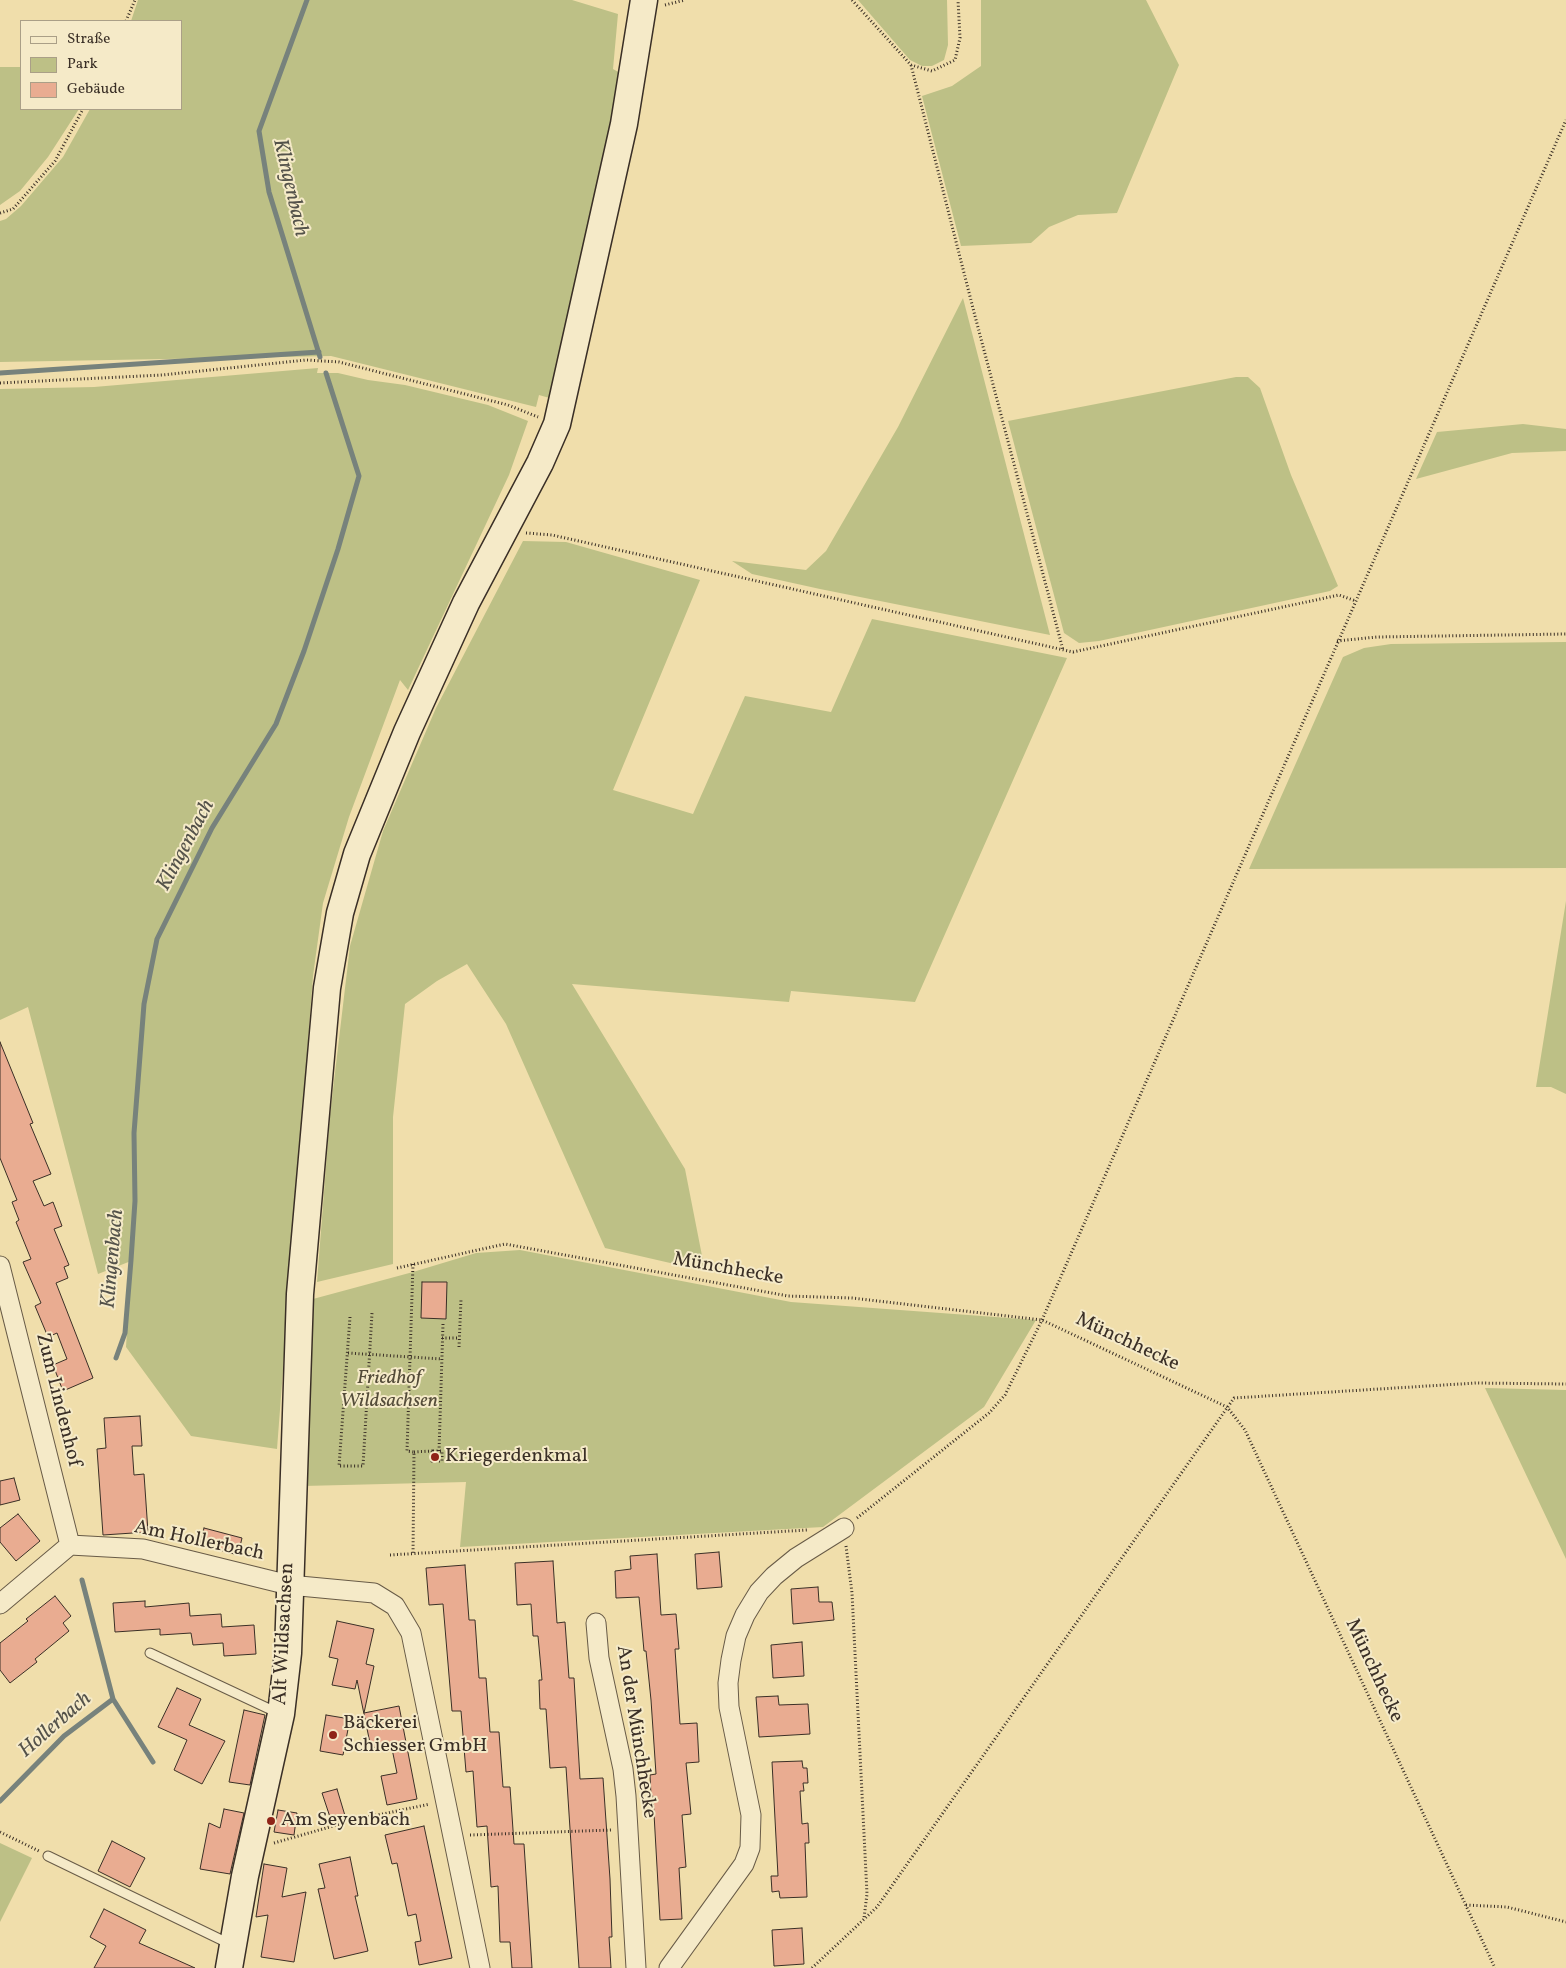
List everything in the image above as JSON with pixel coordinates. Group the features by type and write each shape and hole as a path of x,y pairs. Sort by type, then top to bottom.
{"main road":[{"name":"Alt Wildsachsen","path":"230,1957 281,1714 288,1653 300,1294 327,988 340,913 357,854 407,732 466,603 540,463 557,424 624,124 644,0"}],"street":[{"name":"Zum Lindenhof","path":"0,1266 70,1545"},
{"path":"669,1968 744,1864 750,1848 751,1815 729,1707 728,1683 731,1660 739,1629 759,1592 774,1576 796,1558 844,1528"},
{"name":"Am Hollerbach","path":"70,1545 144,1549 289,1585"},
{"path":"0,1604 70,1545"},
{"path":"289,1585 374,1593 395,1606 411,1633 480,1968"},
{"name":"An der Münchhecke","path":"596,1623 599,1658 622,1769 629,1829 636,1968"}],"lane":[{"path":"150,1653 281,1714"},
{"path":"48,1856 230,1957"}],"path":[{"path":"126,20 134,0"},
{"path":"852,0 911,65 974,316 1062,650"},
{"path":"911,65 932,71 955,60 960,38 958,0"},
{"path":"0,213 13,208 55,161 82,110"},
{"path":"390,1555 844,1528 989,1413 1005,1395 1042,1320 1566,120"},
{"path":"0,383 162,375 306,360 338,362 508,405 557,424"},
{"path":"503,531 552,536 1073,652 1339,595 1356,602"},
{"path":"1337,641 1377,637 1566,634"},
{"name":"Münchhecke","path":"397,1268 505,1244 788,1296 852,1298 1042,1320 1227,1407 1245,1430 1495,1968"},
{"path":"413,1264 406,1451 440,1451"},
{"path":"459,1347 461,1299"},
{"path":"350,1317 339,1466 363,1466 372,1313"},
{"path":"432,1451 432,1461 442,1461 442,1451 440,1451 443,1324"},
{"path":"442,1338 459,1338"},
{"path":"348,1353 442,1359"},
{"path":"812,1968 882,1899 1234,1398 1476,1383 1566,1384"},
{"path":"413,1554 414,1452"},
{"path":"844,1528 852,1593 867,1894 864,1918"},
{"path":"251,1850 354,1820 446,1801"},
{"path":"453,1837 629,1829"},
{"path":"0,1832 48,1856"},
{"path":"1466,1904 1507,1907 1566,1922"}],"green space":[{"path":"138,0 572,0 618,14 613,69 620,73 618,92 553,399 539,395 536,407 331,356 0,362 0,221 6,219 21,206 63,157 89,110 182,110 182,20 131,20"},
{"path":"858,0 947,0 948,45 944,60 932,66 922,66 910,60"},
{"path":"981,0 1146,0 1179,65 1117,213 1078,215 1049,227 1031,243 961,246 922,96 952,86 981,66"},
{"path":"0,67 20,67 20,110 78,110 48,157 20,191 0,205"},
{"path":"963,298 1050,635 752,574 732,561 806,570 826,551 898,427"},
{"path":"318,368 317,373 338,373 368,380 405,385 488,405 528,421 509,475 408,690 400,680 349,817 323,903 313,976 277,1449 191,1436 126,1347 131,1261 98,1274 28,1007 0,1020 0,389 94,387"},
{"path":"1236,377 1248,377 1260,388 1291,475 1338,586 1330,591 1099,641 1079,643 1064,633 1008,421"},
{"path":"1523,424 1566,429 1566,451 1512,453 1416,479 1437,432"},
{"path":"523,541 566,542 700,580 613,790 693,814 745,696 831,712 872,619 1067,658 915,1002 791,991 789,1002 572,984 685,1169 705,1271 605,1248 506,1024 467,964 437,981 405,1004 393,1117 393,1264 317,1282 330,1115 350,946 383,831 436,708"},
{"path":"1566,642 1566,868 1249,869 1343,657 1364,648 1391,644"},
{"path":"1566,901 1566,1094 1551,1087 1536,1087"},
{"name":"Friedhof Wildsachsen","path":"520,1250 791,1302 1036,1320 984,1407 823,1527 460,1547 466,1482 303,1486 313,1299 476,1253"},
{"path":"1485,1388 1566,1390 1566,1559"},
{"path":"0,1843 32,1858 0,1922"}],"building":[{"path":"0,1042 33,1123 30,1124 51,1174 33,1181 44,1206 53,1202 62,1226 54,1229 69,1265 64,1267 68,1278 56,1283 93,1378 63,1391 53,1365 67,1359 57,1333 48,1337 35,1306 41,1303 23,1262 31,1259 16,1222 19,1220 12,1202 17,1200 0,1158"},
{"path":"422,1282 447,1282 446,1319 421,1318"},
{"path":"140,1416 142,1446 132,1446 134,1475 144,1474 148,1532 103,1535 97,1449 106,1448 104,1418"},
{"path":"14,1478 20,1500 0,1505 0,1481"},
{"path":"18,1514 40,1541 16,1561 0,1542 0,1528"},
{"path":"204,1528 242,1538 238,1555 200,1545"},
{"path":"719,1552 722,1587 697,1589 695,1554"},
{"path":"657,1554 661,1615 676,1614 679,1649 675,1649 680,1724 697,1723 699,1762 686,1763 691,1814 682,1815 686,1867 679,1868 682,1919 660,1920 653,1796 651,1796 650,1775 656,1774 646,1651 644,1651 639,1597 616,1598 615,1571 631,1569 630,1556"},
{"path":"553,1561 557,1623 565,1622 569,1678 574,1678 580,1779 603,1778 610,1879 612,1937 609,1937 611,1968 579,1968 566,1767 550,1768 546,1709 540,1709 539,1680 542,1680 538,1636 533,1636 531,1604 517,1605 515,1563"},
{"path":"465,1565 469,1620 475,1620 479,1678 486,1678 490,1732 499,1732 503,1787 510,1787 514,1844 524,1844 532,1968 512,1968 510,1942 500,1942 498,1886 491,1887 487,1826 477,1827 473,1771 466,1772 461,1711 452,1711 443,1604 429,1605 426,1568"},
{"path":"818,1587 819,1602 832,1602 834,1620 793,1624 791,1589"},
{"path":"55,1596 71,1616 63,1623 69,1631 35,1659 37,1662 10,1683 0,1670 0,1643"},
{"path":"145,1601 145,1607 189,1603 190,1616 221,1614 222,1627 254,1625 256,1654 224,1656 223,1643 193,1645 191,1633 160,1635 160,1629 115,1632 113,1603"},
{"path":"337,1621 374,1629 366,1664 374,1666 364,1713 399,1706 417,1799 387,1805 381,1776 397,1773 391,1744 371,1748 357,1680 355,1689 332,1685 338,1659 329,1657"},
{"path":"802,1642 804,1676 773,1678 771,1645"},
{"path":"177,1688 201,1699 189,1725 225,1741 202,1784 174,1770 187,1740 158,1727"},
{"path":"778,1696 779,1705 808,1704 810,1734 759,1737 756,1697"},
{"path":"244,1710 265,1715 250,1785 229,1782"},
{"path":"326,1715 350,1719 343,1755 320,1751"},
{"path":"802,1761 803,1768 807,1768 808,1783 803,1783 804,1791 800,1791 802,1824 808,1823 809,1843 805,1843 807,1897 780,1898 779,1891 772,1892 771,1876 778,1876 772,1762"},
{"path":"337,1789 346,1819 332,1823 322,1793"},
{"path":"224,1809 244,1813 230,1874 200,1869 209,1823 220,1828"},
{"path":"278,1810 297,1813 294,1835 274,1832"},
{"path":"424,1826 452,1958 419,1965 415,1942 421,1941 416,1914 408,1916 397,1863 392,1864 385,1835"},
{"path":"112,1841 145,1858 130,1887 98,1871"},
{"path":"350,1857 358,1896 355,1896 368,1951 334,1959 318,1889 325,1888 319,1864"},
{"path":"264,1864 287,1868 282,1897 306,1892 294,1962 261,1957 268,1915 256,1917"},
{"path":"104,1909 146,1930 139,1943 195,1968 94,1968 106,1946 90,1937"},
{"path":"802,1928 804,1964 774,1966 772,1930"}],"waterway":[{"name":"Klingenbach","path":"307,0 259,131 269,192 320,357"},
{"path":"0,373 319,352"},
{"name":"Klingenbach","path":"116,1358 125,1333 131,1260 135,1201 134,1133 144,1004 157,939 212,828 276,724 304,651 338,549 359,476 326,373"},
{"name":"Klingenbach","path":"82,1580 113,1699 153,1762"},
{"name":"Hollerbach","path":"0,1801 64,1736 113,1699"}],"place":[{"name":"Kriegerdenkmal","path":"435,1457"},
{"name":"Bäckerei Schiesser GmbH","path":"333,1735"},
{"name":"Am Seyenbach","path":"271,1821"}]}
